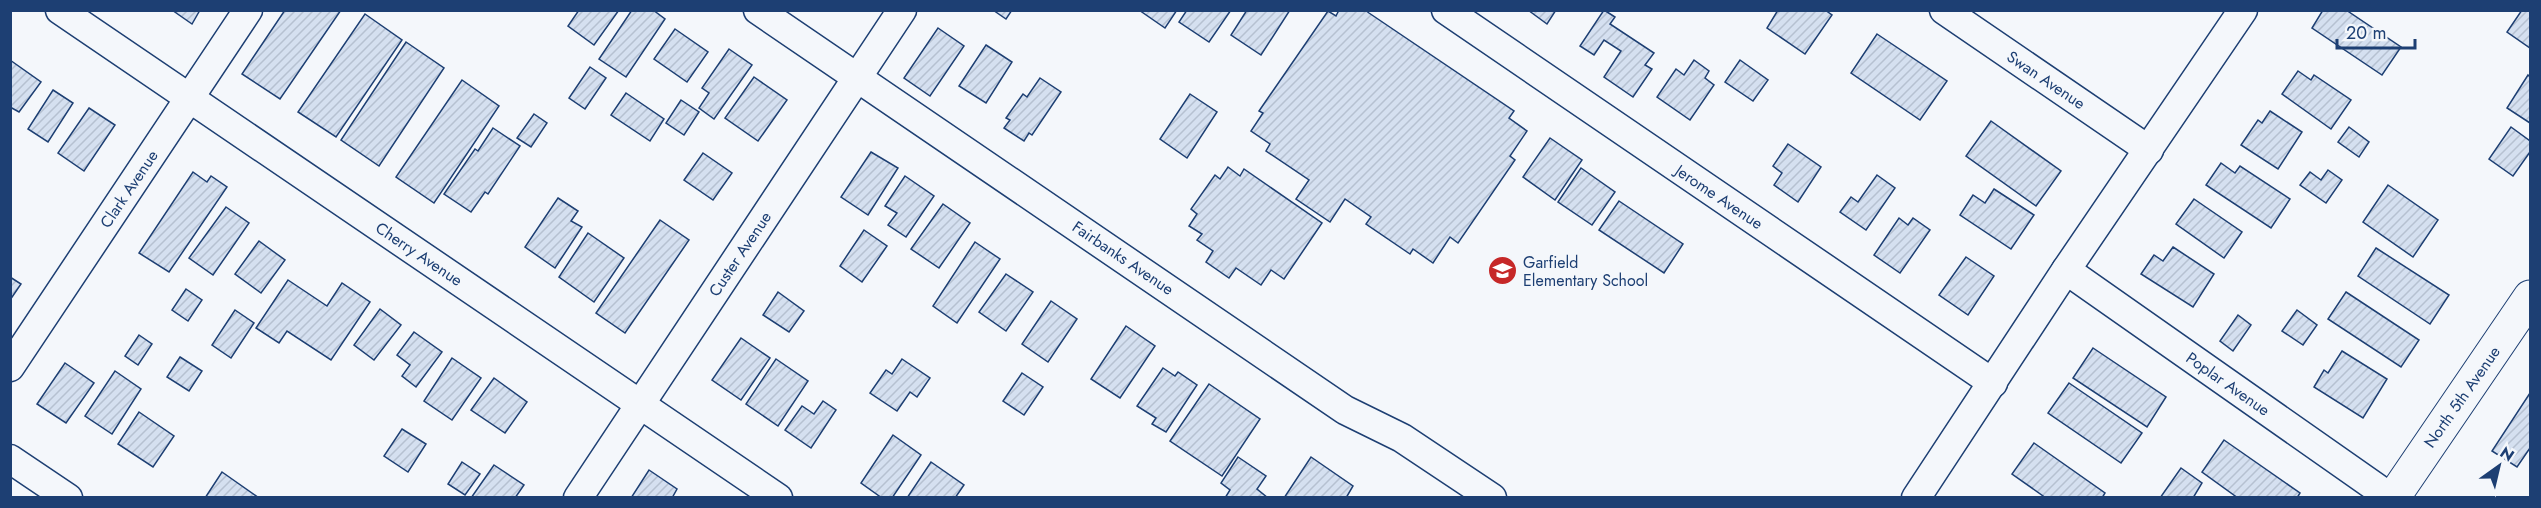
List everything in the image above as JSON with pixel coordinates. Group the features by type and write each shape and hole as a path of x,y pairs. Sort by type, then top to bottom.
{"main road":[{"name":"North 5th Avenue","path":"2392,498 2530,297"}],"street":[{"name":"Cherry Avenue","path":"60,10 778,498"},
{"name":"Clark Avenue","path":"10,367 248,10"},
{"name":"Fairbanks Avenue","path":"758,10 1345,410 1402,438 1492,498"},
{"name":"Custer Avenue","path":"578,498 903,10"},
{"name":"Jerome Avenue","path":"1446,10 1993,383"},
{"name":"Swan Avenue","path":"1944,10 2149,150"},
{"path":"1916,498 2066,270 2243,10"},
{"name":"Poplar Avenue","path":"2066,270 2392,498"},
{"path":"10,459 68,498"}],"building":[{"path":"172,10 200,10 192,24"},
{"path":"285,10 341,10 280,99 242,74"},
{"path":"579,10 619,10 594,45 568,26"},
{"path":"632,10 653,10 665,19 626,77 599,59"},
{"path":"993,10 1012,10 1006,19"},
{"path":"1139,10 1177,10 1165,28"},
{"path":"1187,10 1231,10 1209,42 1179,22"},
{"path":"1247,10 1290,10 1261,55 1231,35"},
{"path":"1339,10 1365,10 1514,111 1509,118 1527,131 1510,156 1515,160 1458,243 1450,237 1433,263 1413,249 1410,254 1366,224 1371,217 1345,199 1330,222 1296,199 1309,180 1266,151 1270,144 1251,131 1263,113 1259,111 1328,11 1336,16"},
{"path":"1528,10 1556,10 1547,24"},
{"path":"1604,10 1615,17 1610,24 1654,53 1645,65 1652,69 1633,97 1604,77 1621,51 1604,40 1594,55 1580,46"},
{"path":"1778,10 1825,10 1832,15 1805,54 1767,28"},
{"path":"2323,10 2346,10 2401,47 2382,75 2312,28"},
{"path":"2522,10 2530,10 2530,48 2507,32"},
{"path":"365,14 402,40 336,137 298,112"},
{"path":"938,28 964,46 930,96 904,78"},
{"path":"675,29 708,52 687,82 654,59"},
{"path":"1877,34 1947,81 1920,120 1851,73"},
{"path":"406,42 444,68 379,166 341,140"},
{"path":"986,45 1012,62 986,103 959,86"},
{"path":"729,49 752,65 714,119 699,108 709,93 702,88"},
{"path":"10,60 41,82 19,112 10,107"},
{"path":"1694,60 1709,71 1705,78 1714,85 1690,120 1657,97 1676,69 1684,75"},
{"path":"1740,60 1768,80 1753,101 1725,82"},
{"path":"590,67 606,78 585,109 569,98"},
{"path":"2298,71 2311,80 2314,75 2351,100 2331,129 2282,94"},
{"path":"2528,75 2530,77 2530,123 2507,108"},
{"path":"754,77 787,100 758,141 725,118"},
{"path":"1040,78 1061,92 1032,135 1029,133 1024,141 1004,128 1010,120 1006,118 1023,94 1027,97"},
{"path":"462,80 499,106 434,203 396,177"},
{"path":"53,90 73,103 48,142 28,129"},
{"path":"626,93 664,119 650,141 611,115"},
{"path":"1190,94 1217,112 1187,158 1160,139"},
{"path":"681,100 699,112 684,135 666,123"},
{"path":"89,108 115,125 84,171 58,153"},
{"path":"2270,111 2302,132 2278,169 2241,145 2258,120 2262,123"},
{"path":"534,114 547,123 531,147 517,138"},
{"path":"1991,121 2061,171 2036,206 1966,156"},
{"path":"2349,127 2369,142 2359,157 2338,142"},
{"path":"2511,127 2530,141 2530,152 2513,176 2489,159"},
{"path":"493,128 520,146 488,194 485,192 471,212 444,194 475,149 478,151"},
{"path":"1550,138 1582,160 1555,200 1523,177"},
{"path":"1788,144 1821,167 1798,202 1774,185 1782,173 1773,166"},
{"path":"871,152 898,168 868,215 841,197"},
{"path":"703,153 732,173 713,200 684,180"},
{"path":"2221,163 2235,173 2240,166 2290,199 2271,228 2206,185"},
{"path":"1228,167 1240,176 1244,169 1322,223 1284,279 1271,270 1261,285 1236,268 1229,278 1206,262 1213,251 1197,240 1202,234 1189,226 1197,214 1191,209 1215,175 1220,179"},
{"path":"1581,168 1615,192 1592,225 1558,202"},
{"path":"2328,170 2342,180 2326,203 2300,185 2310,172 2321,180"},
{"path":"193,172 207,182 211,176 227,187 169,272 139,253"},
{"path":"1877,175 1895,188 1866,230 1840,212 1851,197 1858,202"},
{"path":"905,176 934,196 906,237 888,225 897,213 885,206"},
{"path":"2388,185 2438,220 2413,257 2363,222"},
{"path":"1994,189 2034,215 2011,249 1960,215 1973,195 1985,203"},
{"path":"558,198 578,211 571,221 582,227 555,268 525,247"},
{"path":"2194,199 2242,232 2224,258 2176,224"},
{"path":"1619,201 1683,244 1664,273 1599,230"},
{"path":"943,204 970,223 939,268 911,249"},
{"path":"226,207 249,223 213,275 189,258"},
{"path":"1899,218 1908,225 1913,218 1930,230 1900,273 1874,255"},
{"path":"660,220 689,240 625,333 596,313"},
{"path":"864,230 887,246 862,282 840,266"},
{"path":"588,233 624,258 594,302 559,277"},
{"path":"259,241 285,260 261,293 235,274"},
{"path":"975,242 1000,259 957,323 933,306"},
{"path":"2173,247 2214,274 2193,307 2141,274 2154,255 2163,261"},
{"path":"2376,248 2449,295 2430,324 2358,276"},
{"path":"1966,257 1994,276 1968,315 1939,295"},
{"path":"1006,274 1033,292 1006,331 979,312"},
{"path":"10,277 21,284 10,300"},
{"path":"288,280 327,306 342,283 370,302 331,360 287,331 279,343 256,328"},
{"path":"186,289 202,300 188,321 172,310"},
{"path":"778,292 804,311 789,332 763,315"},
{"path":"2346,292 2419,340 2401,367 2328,319"},
{"path":"1051,301 1077,319 1048,362 1022,344"},
{"path":"380,309 401,325 374,360 354,345"},
{"path":"235,310 254,323 231,358 212,345"},
{"path":"2297,310 2317,325 2303,345 2282,331"},
{"path":"2238,315 2251,325 2233,351 2220,341"},
{"path":"1126,326 1155,346 1120,398 1091,379"},
{"path":"414,332 442,352 416,387 402,376 410,365 397,355"},
{"path":"139,335 152,344 138,365 125,356"},
{"path":"741,338 770,358 741,400 712,380"},
{"path":"2093,348 2166,397 2147,427 2073,378"},
{"path":"2342,351 2387,379 2363,418 2314,387 2324,370 2328,373"},
{"path":"180,357 202,371 189,391 167,377"},
{"path":"452,358 481,378 452,420 424,401"},
{"path":"776,359 808,381 778,426 746,404"},
{"path":"902,359 930,378 917,397 910,392 897,411 870,393 886,370 892,374"},
{"path":"65,363 94,383 66,423 37,404"},
{"path":"1163,368 1175,376 1178,372 1197,385 1166,432 1152,424 1156,418 1137,406"},
{"path":"115,371 141,389 112,434 85,416"},
{"path":"1022,373 1043,387 1024,415 1003,401"},
{"path":"494,378 527,402 505,433 471,410"},
{"path":"2069,383 2142,433 2121,463 2048,413"},
{"path":"1209,384 1260,419 1222,476 1170,441"},
{"path":"2530,393 2530,448 2517,467 2492,451"},
{"path":"823,401 836,410 811,448 785,430 802,406 814,414"},
{"path":"139,412 174,436 153,467 118,444"},
{"path":"402,429 426,444 408,472 384,456"},
{"path":"893,435 921,455 892,498 882,498 861,483"},
{"path":"2224,440 2300,493 2297,498 2238,498 2202,472"},
{"path":"2034,443 2105,493 2102,498 2046,498 2012,474"},
{"path":"1238,457 1266,476 1257,489 1268,498 1225,498 1230,490 1221,483"},
{"path":"1311,457 1353,486 1346,498 1284,498"},
{"path":"462,462 480,474 465,495 448,484"},
{"path":"931,462 964,485 955,498 907,498"},
{"path":"494,465 524,485 515,498 471,498"},
{"path":"2181,468 2202,483 2193,498 2160,498"},
{"path":"649,470 677,489 672,498 631,498"},
{"path":"222,472 259,498 205,498"}],"place":[{"name":"Garfield Elementary School","path":"1502,271"}]}
